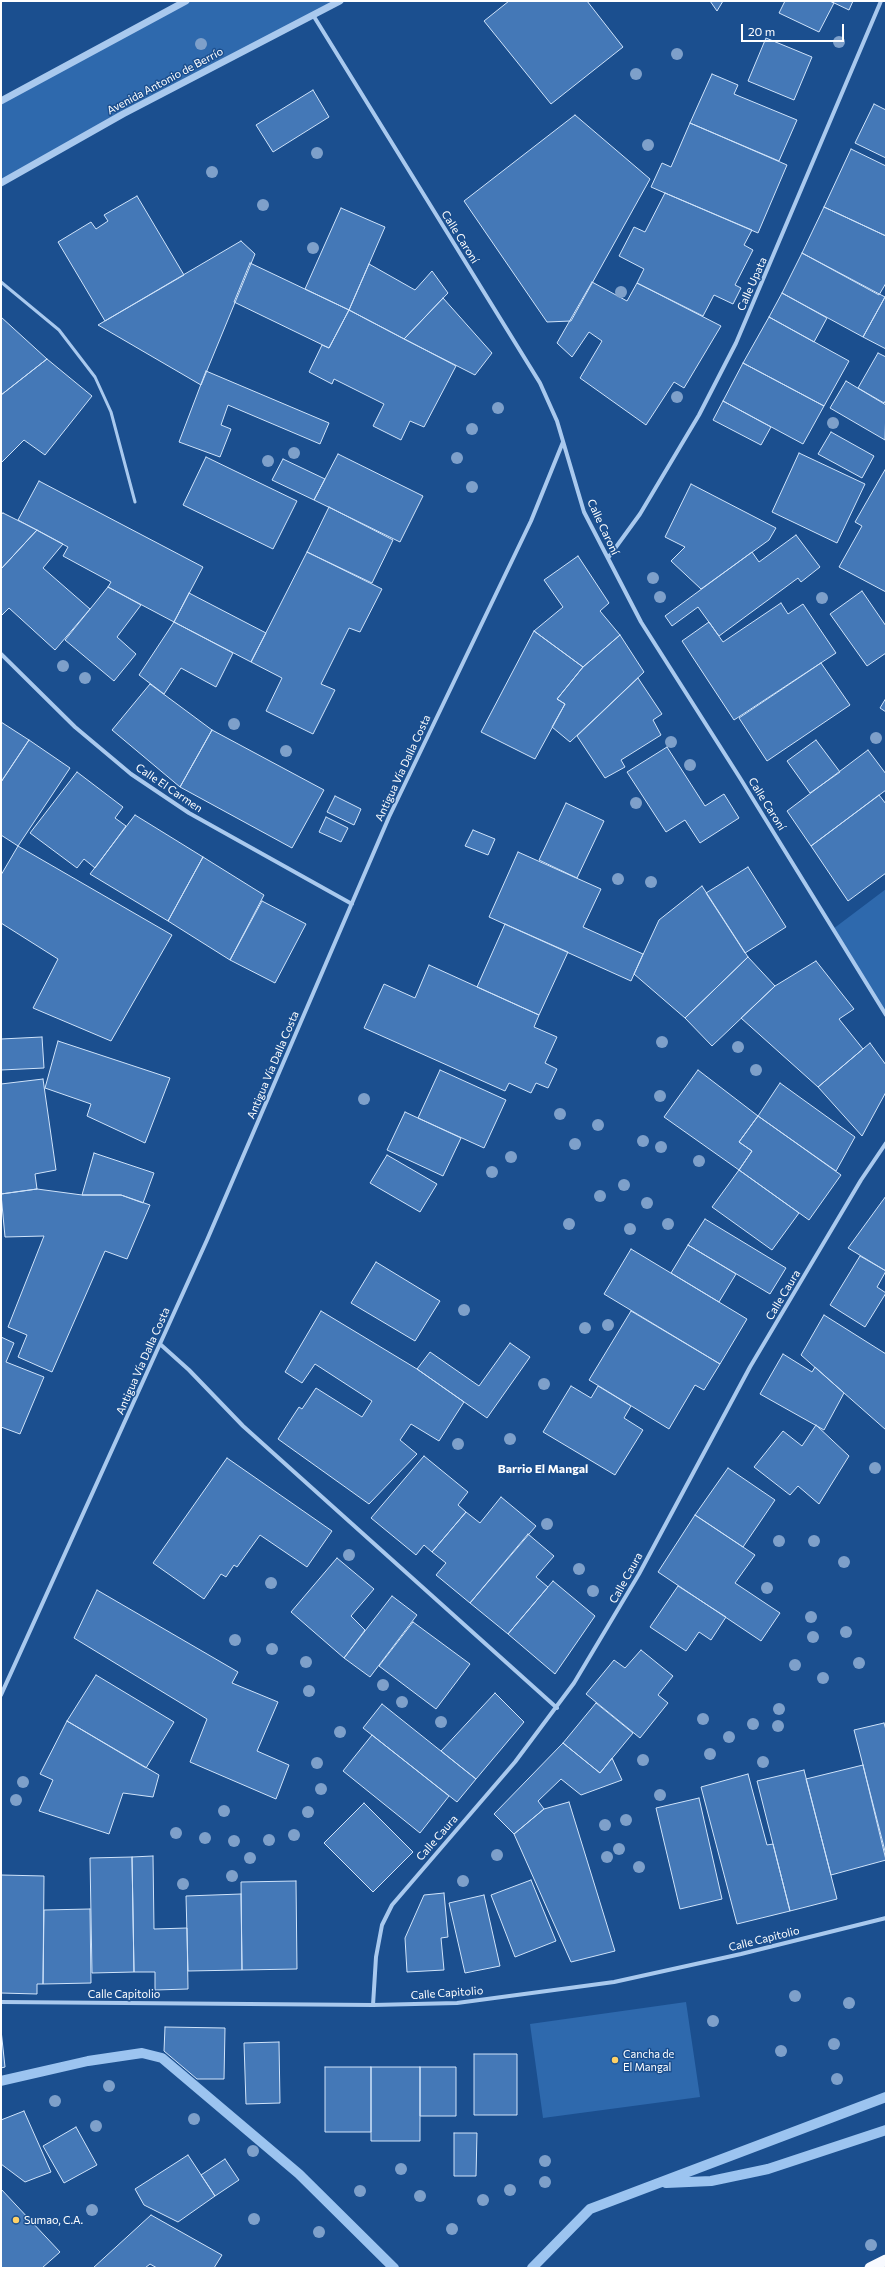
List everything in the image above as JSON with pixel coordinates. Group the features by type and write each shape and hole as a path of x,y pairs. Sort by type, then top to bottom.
{"highway":[{"path":"870,2268 886,2260"}],"street":[{"path":"1,101 186,1"},
{"name":"Avenida Antonio de Berrío","path":"1,183 123,114 340,1"},
{"name":"Calle Upata","path":"608,558 640,514 696,421 736,343 881,1"},
{"name":"Calle Caroní","path":"313,15 540,383 557,421 584,512 641,622 740,778 886,1015"},
{"name":"Antigua Vía Dalla Costa","path":"1,1695 207,1240 389,817 531,521 563,442"},
{"name":"Calle El Carmen","path":"1,654 75,727 131,774 189,813 352,904"},
{"name":"Calle Caura","path":"373,2005 376,1957 382,1925 392,1905 516,1762 557,1708 596,1648 631,1588 750,1367 861,1180 886,1143"},
{"path":"160,1344 189,1370 243,1426 557,1708"},
{"name":"Calle Capitolio","path":"1,2002 373,2005 457,2003 614,1982 741,1954 886,1918"}],"lane":[{"path":"1,282 59,330 95,376 111,412 135,502"}],"shaded area":[{"path":"186,1 340,1 1,183 1,101"},
{"path":"886,889 886,1015 833,929"},
{"name":"Cancha de El Mangal","path":"686,2002 700,2097 543,2118 530,2024"}],"building":[{"path":"509,1 587,1 623,47 551,104 484,21"},
{"path":"710,1 723,1 717,11"},
{"path":"785,1 830,1 834,3 819,32 779,13"},
{"path":"830,1 853,1 849,10"},
{"path":"766,38 812,57 794,100 748,81"},
{"path":"712,74 738,85 734,94 797,120 779,161 690,123"},
{"path":"313,90 329,117 273,152 256,125"},
{"path":"874,104 886,110 886,158 855,143"},
{"path":"575,115 650,179 571,321 547,322 464,201"},
{"path":"690,123 787,165 758,233 651,187 662,163 671,167"},
{"path":"851,149 886,166 886,236 824,207"},
{"path":"665,193 752,230 744,245 753,250 735,285 741,288 733,304 714,295 703,316 637,283 644,269 619,256 634,227 645,232"},
{"path":"137,196 184,275 105,321 58,242 91,222 96,229 108,221 104,215"},
{"path":"824,207 886,236 886,283 879,295 802,253"},
{"path":"341,208 385,227 349,310 305,289"},
{"path":"241,241 255,254 201,385 98,325"},
{"path":"802,253 885,297 863,337 782,293"},
{"path":"250,263 349,310 329,348 234,302"},
{"path":"369,264 415,290 432,271 448,293 404,339 349,310"},
{"path":"592,282 627,301 637,283 721,326 684,388 674,382 646,425 580,378 602,341 589,332 572,357 557,343"},
{"path":"782,293 827,318 814,342 769,317"},
{"path":"885,297 886,298 886,349 863,337"},
{"path":"443,298 492,353 475,375 404,339"},
{"path":"349,310 456,366 424,427 410,421 401,440 373,426 384,404 334,379 332,384 309,372 322,345 329,348"},
{"path":"1,317 47,359 1,395"},
{"path":"769,317 849,361 824,406 743,363"},
{"path":"878,353 886,357 886,400 884,403 858,388"},
{"path":"47,359 92,396 45,455 24,440 1,463 1,395"},
{"path":"743,363 824,406 803,444 723,401"},
{"path":"206,371 329,423 320,444 228,405 221,425 231,429 220,457 179,442"},
{"path":"846,381 886,405 885,440 830,408"},
{"path":"723,401 771,427 761,445 713,420"},
{"path":"831,432 874,456 862,478 818,454"},
{"path":"799,453 865,484 837,543 772,512"},
{"path":"338,454 423,496 400,542 314,500"},
{"path":"206,457 297,501 273,549 183,505"},
{"path":"283,459 325,479 314,500 272,480"},
{"path":"886,468 886,592 839,567 862,526 855,522"},
{"path":"39,481 203,567 174,622 108,587 111,582 63,556 68,547 18,520"},
{"path":"691,484 776,528 769,540 701,589 671,561 685,547 665,537"},
{"path":"329,507 393,540 372,583 307,552"},
{"path":"3,513 37,530 1,569 1,514"},
{"path":"37,530 63,544 43,568 90,609 55,650 9,608 1,616 1,569"},
{"path":"796,535 820,567 801,582 798,578 719,636 698,607 672,626 665,616 752,552 759,562"},
{"path":"307,552 382,589 360,632 349,628 321,684 335,690 313,734 266,711 282,678 251,662"},
{"path":"578,556 609,603 600,611 620,635 583,667 534,631 563,607 544,580"},
{"path":"108,587 141,605 117,637 136,654 114,681 65,640"},
{"path":"862,591 886,626 886,653 867,666 830,614"},
{"path":"189,593 266,633 251,662 174,622"},
{"path":"781,603 788,614 803,604 836,653 734,720 682,641 709,622 723,642"},
{"path":"174,622 233,653 216,687 181,668 164,694 139,675"},
{"path":"534,631 583,667 557,699 565,704 535,759 481,732"},
{"path":"620,635 644,672 570,742 552,727 565,704 557,699 583,667"},
{"path":"821,663 850,705 767,761 739,718"},
{"path":"638,678 662,714 653,720 661,735 621,760 625,767 605,778 577,736"},
{"path":"150,684 212,730 180,787 112,730"},
{"path":"886,698 886,712 880,708"},
{"path":"1,722 29,740 1,782"},
{"path":"212,730 324,790 292,848 180,787"},
{"path":"29,740 70,768 18,846 1,835 1,782"},
{"path":"816,740 840,772 810,793 787,761"},
{"path":"667,747 705,806 724,794 739,818 700,843 685,820 666,832 627,772"},
{"path":"868,750 886,774 886,790 811,846 787,811"},
{"path":"77,772 123,807 115,818 126,826 95,868 84,859 77,868 30,833"},
{"path":"879,795 886,804 886,873 848,901 811,846"},
{"path":"335,796 361,809 354,825 327,812"},
{"path":"566,803 604,821 577,878 539,860"},
{"path":"135,815 203,857 168,921 90,874"},
{"path":"326,817 348,828 341,842 319,832"},
{"path":"473,830 495,839 488,855 465,846"},
{"path":"18,846 172,935 111,1041 33,1008 58,959 1,923 1,875"},
{"path":"518,852 601,889 583,927 643,954 631,981 489,917"},
{"path":"203,857 264,895 230,960 168,921"},
{"path":"748,867 786,927 745,953 706,893"},
{"path":"702,886 748,957 685,1018 634,974 659,920"},
{"path":"262,901 306,924 275,983 230,960"},
{"path":"505,924 568,952 539,1015 477,987"},
{"path":"748,957 775,986 712,1046 685,1018"},
{"path":"816,961 854,1009 839,1019 863,1049 818,1087 741,1018 775,986"},
{"path":"429,965 539,1015 534,1027 557,1037 545,1063 557,1069 548,1088 536,1083 531,1093 509,1083 505,1091 364,1028 384,984 415,998"},
{"path":"42,1037 44,1068 1,1070 1,1039"},
{"path":"58,1041 170,1078 145,1143 87,1116 91,1104 45,1088"},
{"path":"870,1043 886,1065 886,1092 862,1136 818,1087"},
{"path":"440,1070 506,1100 484,1148 418,1118"},
{"path":"698,1070 758,1116 739,1142 752,1151 739,1170 664,1117"},
{"path":"43,1079 56,1170 35,1174 37,1189 1,1194 1,1084"},
{"path":"780,1083 855,1137 836,1171 758,1116"},
{"path":"405,1112 461,1138 443,1176 387,1150"},
{"path":"758,1116 841,1175 809,1220 739,1170 752,1151 739,1142"},
{"path":"94,1153 154,1173 143,1203 121,1195 82,1195"},
{"path":"387,1155 437,1184 420,1212 370,1183"},
{"path":"739,1170 799,1213 772,1250 712,1207"},
{"path":"37,1189 82,1195 121,1195 150,1205 127,1259 105,1251 52,1372 18,1357 27,1335 8,1327 44,1236 5,1237 1,1194"},
{"path":"886,1196 886,1271 848,1248"},
{"path":"705,1219 786,1268 770,1294 688,1245"},
{"path":"688,1245 736,1274 719,1302 671,1273"},
{"path":"631,1249 747,1319 720,1364 604,1294"},
{"path":"860,1256 886,1271 877,1287 886,1293 865,1327 830,1305"},
{"path":"376,1262 440,1301 415,1341 351,1303"},
{"path":"321,1311 417,1369 464,1402 439,1441 411,1424 400,1440 417,1454 369,1504 278,1439 299,1407 302,1409 316,1388 362,1417 372,1401 315,1364 302,1383 285,1372"},
{"path":"631,1311 720,1364 704,1390 695,1385 669,1429 589,1380"},
{"path":"824,1315 886,1354 886,1430 801,1355"},
{"path":"1,1337 14,1343 6,1362 44,1377 20,1434 1,1427"},
{"path":"510,1343 530,1357 487,1418 417,1369 430,1352 479,1386"},
{"path":"783,1354 812,1372 815,1367 844,1393 824,1430 760,1394"},
{"path":"571,1386 591,1398 598,1386 631,1406 624,1418 643,1430 615,1475 543,1432"},
{"path":"816,1425 849,1456 819,1504 798,1486 790,1495 754,1467 783,1431 802,1446"},
{"path":"424,1456 468,1492 458,1505 466,1512 432,1552 424,1545 416,1555 371,1518"},
{"path":"227,1458 332,1531 307,1567 260,1535 237,1567 234,1565 226,1577 221,1574 204,1599 153,1563"},
{"path":"728,1468 775,1500 743,1547 695,1515"},
{"path":"501,1497 536,1526 470,1603 436,1575 446,1563 432,1552 466,1512 480,1523"},
{"path":"695,1515 755,1555 735,1583 780,1613 761,1641 658,1572"},
{"path":"528,1534 554,1556 536,1577 548,1587 508,1634 470,1603"},
{"path":"337,1558 374,1589 351,1616 365,1630 344,1658 291,1612"},
{"path":"553,1581 595,1616 555,1674 508,1634"},
{"path":"678,1586 726,1617 711,1640 699,1632 686,1651 650,1627"},
{"path":"97,1590 238,1672 232,1683 278,1702 257,1751 289,1765 276,1799 190,1762 207,1719 74,1638"},
{"path":"392,1596 417,1615 370,1677 344,1658"},
{"path":"413,1622 470,1664 436,1709 379,1666"},
{"path":"641,1650 673,1676 658,1695 668,1703 640,1738 586,1694 614,1660 625,1668"},
{"path":"96,1675 174,1722 146,1768 67,1721"},
{"path":"495,1693 524,1722 476,1779 441,1751"},
{"path":"596,1703 633,1733 600,1773 563,1743"},
{"path":"382,1704 476,1779 457,1802 363,1728"},
{"path":"67,1721 159,1775 153,1797 123,1793 109,1834 39,1811 53,1780 40,1774"},
{"path":"884,1723 886,1730 886,1855 854,1730"},
{"path":"372,1735 449,1796 420,1833 343,1771"},
{"path":"563,1743 600,1773 612,1758 622,1780 581,1795 561,1779 538,1801 544,1809 514,1834 494,1814"},
{"path":"863,1765 886,1860 831,1875 806,1779"},
{"path":"804,1770 837,1899 790,1911 757,1781"},
{"path":"748,1774 767,1845 773,1844 790,1911 737,1924 701,1787"},
{"path":"699,1798 722,1899 680,1909 656,1808"},
{"path":"569,1802 615,1951 571,1962 514,1834 544,1809"},
{"path":"364,1803 413,1852 373,1892 324,1843"},
{"path":"153,1856 154,1929 187,1928 188,1989 155,1990 155,1972 134,1972 132,1857"},
{"path":"132,1857 134,1972 92,1973 90,1858"},
{"path":"1,1875 44,1876 43,1984 37,1984 37,1994 1,1993"},
{"path":"531,1880 556,1941 515,1957 491,1895"},
{"path":"296,1881 297,1969 242,1970 241,1882"},
{"path":"444,1893 448,1937 441,1938 444,1970 407,1972 405,1938 424,1895"},
{"path":"241,1894 242,1970 188,1971 186,1896"},
{"path":"484,1895 500,1966 465,1973 449,1903"},
{"path":"90,1909 91,1983 43,1984 44,1910"},
{"path":"165,2027 225,2028 224,2079 197,2079 164,2051"},
{"path":"1,2030 5,2067 1,2068"},
{"path":"279,2042 280,2103 246,2104 244,2043"},
{"path":"474,2054 517,2054 517,2115 474,2115"},
{"path":"325,2067 371,2067 371,2132 325,2132"},
{"path":"371,2067 420,2067 420,2141 371,2141"},
{"path":"420,2067 456,2067 456,2116 420,2116"},
{"path":"24,2111 51,2172 25,2182 1,2164 1,2120"},
{"path":"76,2127 97,2165 64,2183 43,2146"},
{"path":"454,2133 477,2133 476,2176 454,2176"},
{"path":"188,2155 215,2196 178,2222 144,2205 135,2189"},
{"path":"225,2159 239,2180 215,2196 201,2175"},
{"name":"Sumao, C.A.","path":"1,2189 60,2252 42,2268 1,2268"},
{"path":"151,2215 222,2255 214,2268 157,2268 150,2264 145,2268 93,2268"}],"waterway":[{"path":"1,2081 88,2061 142,2053 162,2058 299,2174 394,2268"},
{"path":"532,2268 590,2209 886,2097"},
{"path":"666,2183 711,2181 768,2169 886,2130"}],"place":[{"name":"Cancha de El Mangal","path":"615,2060"},
{"name":"Sumao, C.A.","path":"16,2220"}],"district":[{"name":"Barrio El Mangal","path":"543,1469"}]}
